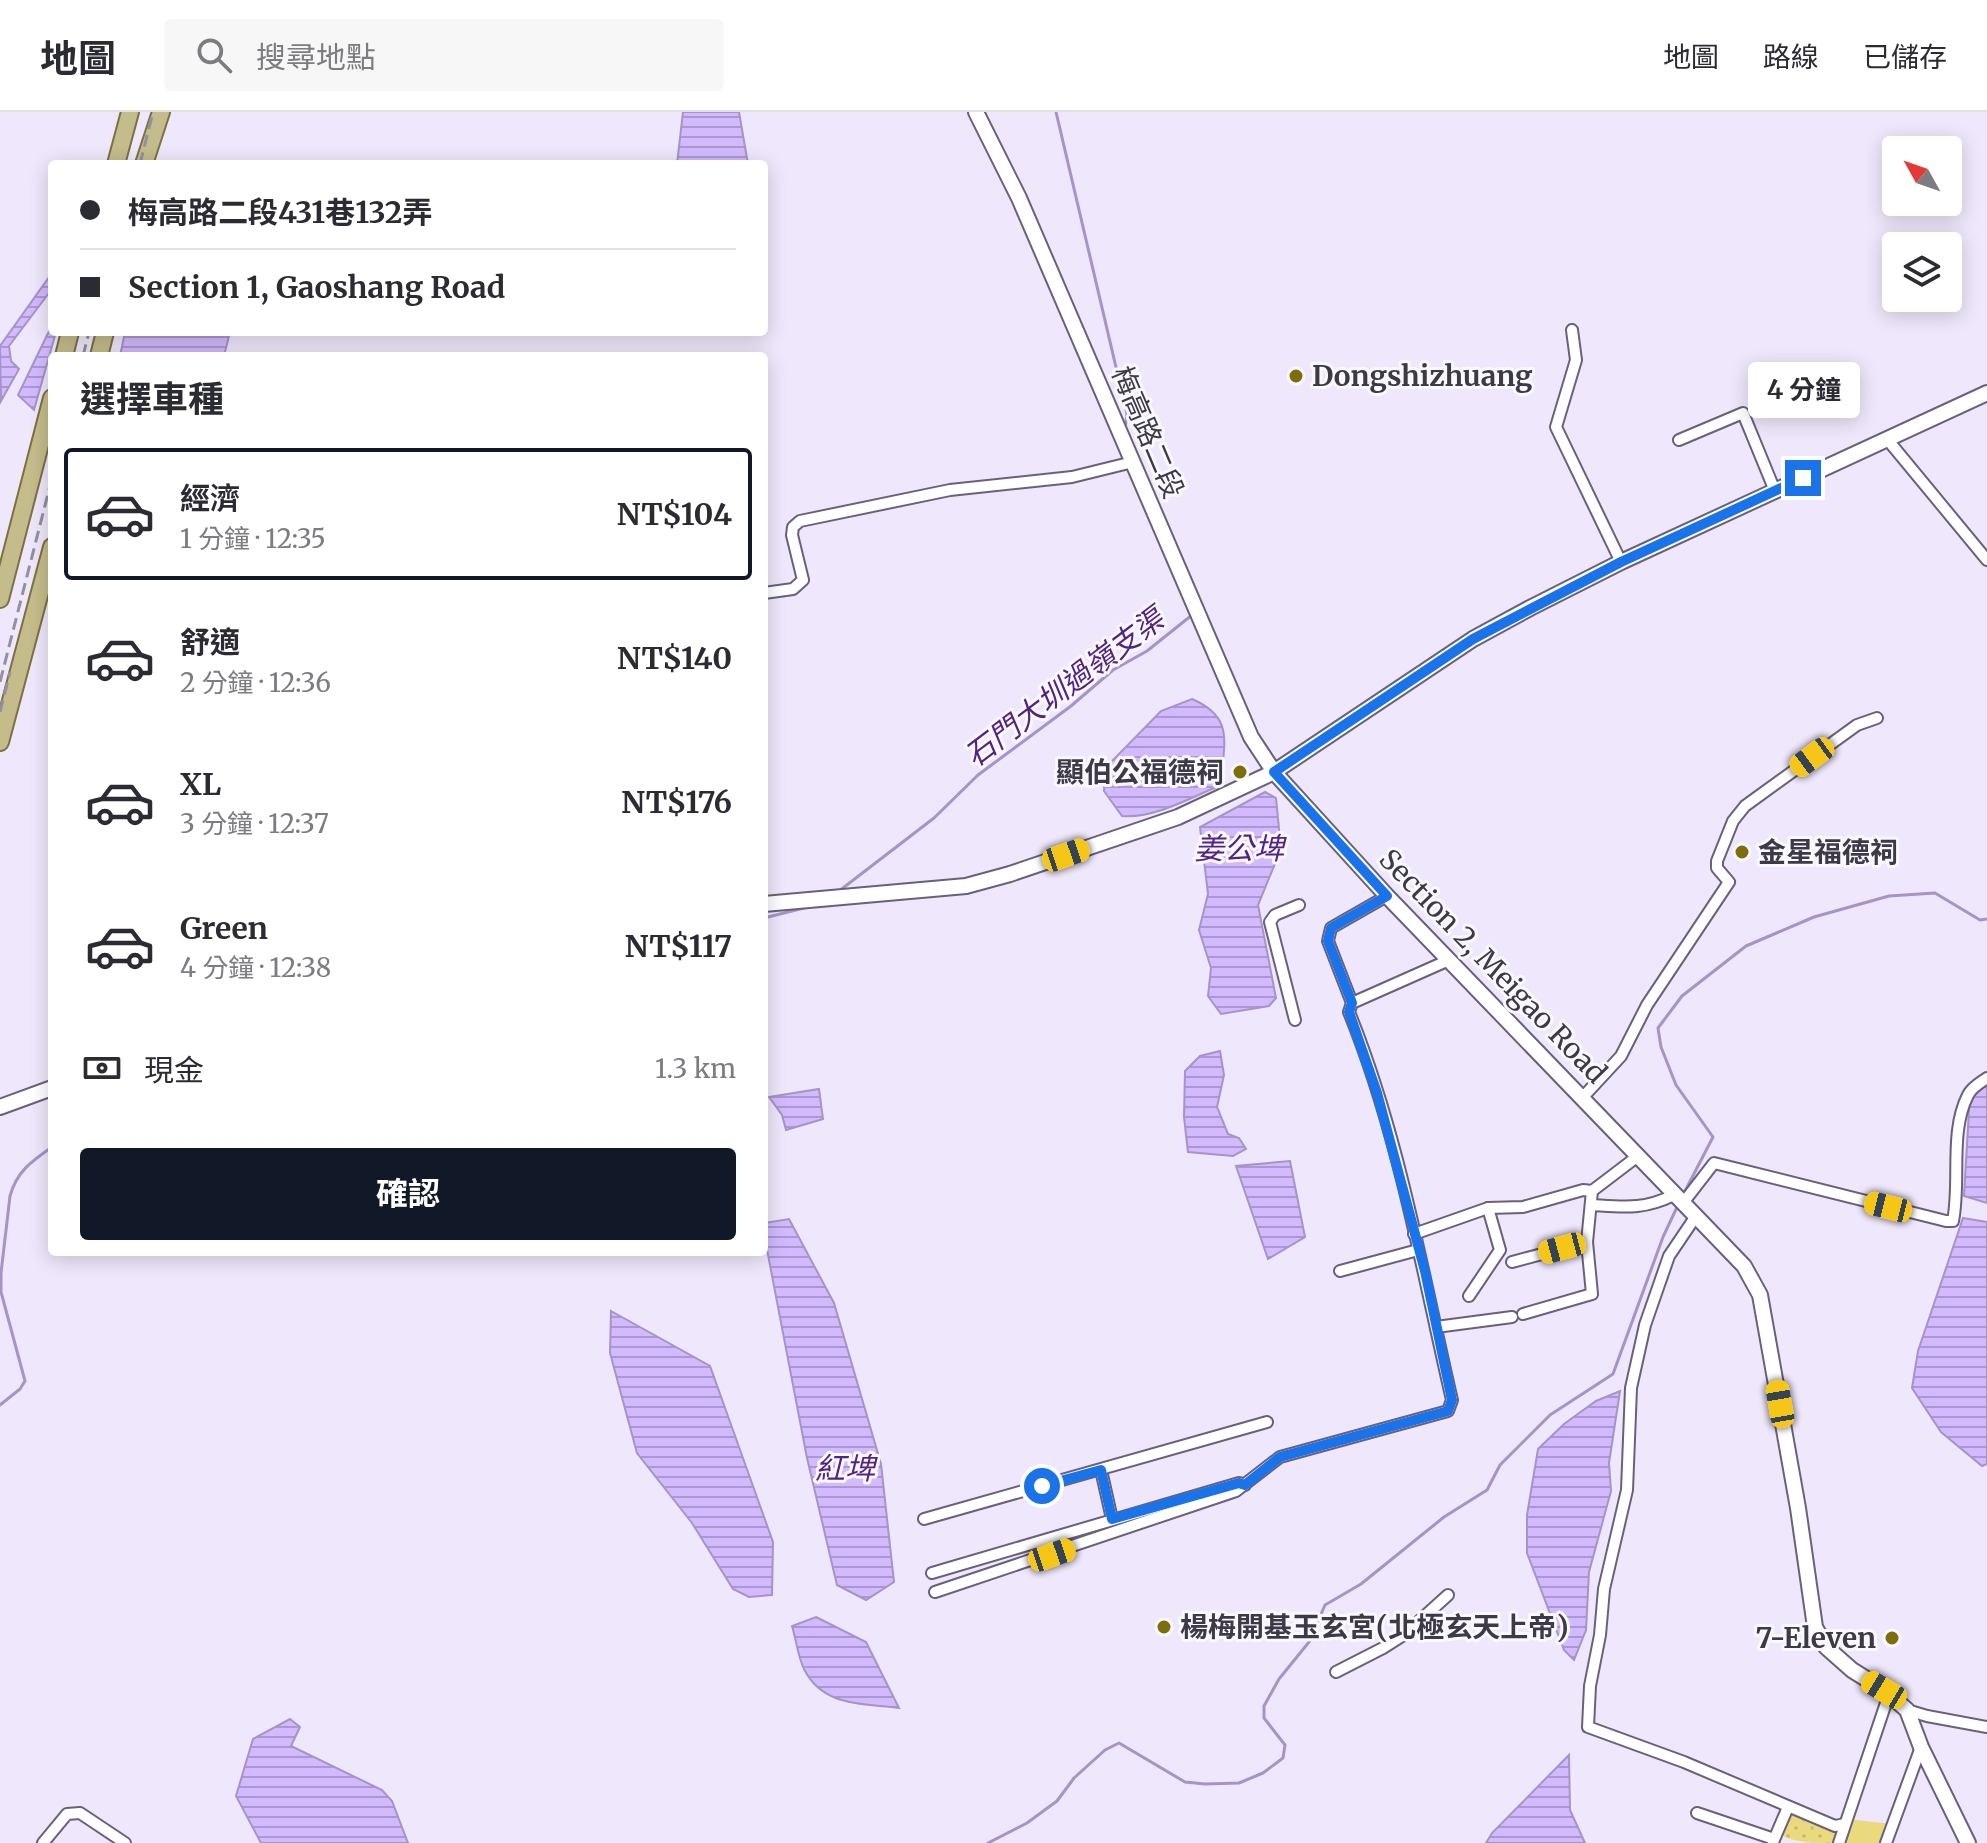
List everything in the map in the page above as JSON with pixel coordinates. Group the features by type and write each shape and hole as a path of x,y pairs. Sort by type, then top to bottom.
{"main road":[{"path":"117,160 130,112"},
{"path":"145,160 161,112"},
{"path":"0,599 48,413"},
{"path":"0,742 48,562"}],"street":[{"name":"梅高路二段","path":"976,112 1019,198 1124,441 1128,463 1251,737 1274,772"},
{"path":"1572,330 1576,360 1556,427 1621,562"},
{"path":"768,904 966,886 1178,817 1274,772 1473,639 1621,562 1987,393"},
{"path":"1679,440 1743,413 1775,491"},
{"path":"1887,439 1987,560"},
{"path":"768,592 793,589 803,580 792,535 793,527 800,521 950,490 1072,477 1128,463"},
{"path":"1583,1097 1621,1056 1647,1005 1729,882 1717,868 1721,845 1733,821 1745,806 1857,725 1877,718"},
{"name":"Section 2, Meigao Road","path":"1274,772 1387,896 1744,1266 1760,1295 1798,1508 1815,1627 1826,1647 1907,1710 1921,1747 1968,1843"},
{"path":"935,1592 1236,1491 1280,1457 1448,1411 1452,1400 1414,1234 1377,1093 1349,1012 1352,1003 1328,941 1331,928 1387,896"},
{"path":"1295,1020 1270,922 1275,915 1299,905"},
{"path":"1352,1003 1449,960"},
{"path":"1591,1205 1636,1208 1679,1199 1714,1163 1953,1221 1959,1128 1964,1106 1969,1093 1987,1078"},
{"path":"0,1107 48,1089"},
{"path":"1414,1234 1488,1208 1523,1207 1583,1190 1592,1191 1638,1156"},
{"path":"1436,1327 1518,1315 1592,1294 1587,1242 1592,1191"},
{"path":"1469,1296 1500,1250 1488,1208"},
{"path":"1696,1216 1669,1256 1645,1325 1634,1375 1627,1490 1604,1589 1600,1635 1590,1686 1588,1727 1684,1762 1835,1826 1845,1824"},
{"path":"1512,1262 1587,1242"},
{"path":"1340,1271 1418,1250"},
{"path":"924,1519 1267,1422"},
{"path":"1101,1470 1112,1519"},
{"path":"932,1573 1239,1483 1245,1485"},
{"path":"1336,1672 1405,1634 1448,1595"},
{"path":"1839,1843 1889,1694"},
{"path":"1907,1710 1987,1727"},
{"path":"1886,1843 1921,1747"},
{"path":"1697,1813 1773,1841 1788,1807"},
{"path":"43,1843 67,1814 80,1813 125,1843"}],"shaded area":[{"path":"1788,1807 1835,1826 1838,1833 1834,1843 1797,1841 1780,1833"},
{"path":"1848,1819 1891,1824 1886,1843 1848,1843 1840,1840"}],"water":[{"path":"683,112 739,112 747,160 677,160"},
{"path":"48,279 48,294 9,346 11,361 19,369 1,401 0,346"},
{"path":"48,333 48,336 55,336 34,410 18,395"},
{"path":"124,336 229,336 225,352 121,352"},
{"name":"姜公埤","path":"1192,699 1206,706 1221,724 1224,745 1221,785 1160,811 1122,816 1104,791 1105,773 1112,761 1161,711"},
{"name":"姜公埤","path":"1265,792 1276,798 1281,849 1258,905 1276,998 1269,1006 1221,1014 1208,996 1211,968 1199,930 1208,894 1200,827"},
{"path":"1220,1051 1224,1075 1217,1107 1228,1134 1239,1138 1246,1149 1233,1156 1188,1152 1184,1117 1185,1071 1200,1056"},
{"path":"1987,1079 1987,1203 1964,1196 1970,1093"},
{"path":"819,1089 823,1119 786,1130 782,1115 769,1097"},
{"path":"1290,1161 1305,1237 1268,1259 1236,1166"},
{"path":"1963,1218 1987,1222 1987,1464 1982,1466 1941,1432 1912,1388 1918,1351"},
{"name":"紅埤","path":"789,1219 834,1303 881,1464 894,1582 866,1600 837,1585 807,1458 768,1255 768,1222"},
{"name":"紅埤","path":"611,1311 710,1366 773,1542 772,1595 749,1597 733,1589 692,1523 637,1453 610,1353"},
{"path":"1620,1391 1609,1463 1611,1491 1589,1572 1586,1630 1574,1660 1564,1650 1527,1553 1527,1515 1538,1449 1564,1424 1596,1401"},
{"path":"816,1617 866,1642 899,1708 845,1701 833,1697 812,1681 802,1664 792,1626"},
{"path":"290,1719 300,1727 291,1746 382,1790 392,1801 408,1843 261,1843 236,1796 253,1739"},
{"path":"1569,1755 1570,1810 1585,1843 1486,1843 1492,1833"}],"waterway":[{"name":"石門大圳過嶺支渠","path":"1056,112 1127,414 1125,428"},
{"name":"石門大圳過嶺支渠","path":"839,891 934,818 978,775 1071,706 1113,670 1147,651 1192,615"},
{"path":"1683,1195 1713,1137 1676,1085 1661,1047 1658,1028 1682,996 1746,946 1814,917 1889,896 1935,893 1980,920 1987,919"},
{"name":"石門大圳過嶺支渠","path":"768,917 812,906"},
{"name":"石門大圳過嶺支渠","path":"0,1405 25,1381 1,1292 10,1196 21,1173 48,1150"},
{"path":"988,1843 1027,1823 1057,1801 1074,1778 1105,1750 1119,1743 1185,1782 1205,1784 1239,1783 1263,1773 1283,1758 1285,1745 1264,1718 1264,1706 1279,1679 1309,1642 1325,1605 1361,1584 1444,1517 1487,1490 1500,1465 1550,1415 1613,1374 1663,1237 1678,1205"}],"railway":[{"path":"141,160 153,112"},
{"path":"84,352 88,336"},
{"path":"0,682 48,494"},
{"path":"0,712 10,672"}],"place":[{"name":"Dongshizhuang","path":"1296,376"},
{"name":"顯伯公福德祠","path":"1240,772"},
{"name":"金星福德祠","path":"1742,852"},
{"name":"楊梅開基玉玄宮(北極玄天上帝)","path":"1164,1627"},
{"name":"7-Eleven","path":"1892,1638"}],"route":[{"path":"1042,1486 1101,1470 1112,1519 1239,1483 1245,1485 1280,1457 1448,1411 1452,1400 1425,1271 1377,1093 1349,1012 1352,1003 1328,941 1331,928 1387,896 1274,772 1473,639 1621,562 1803,478"}]}
